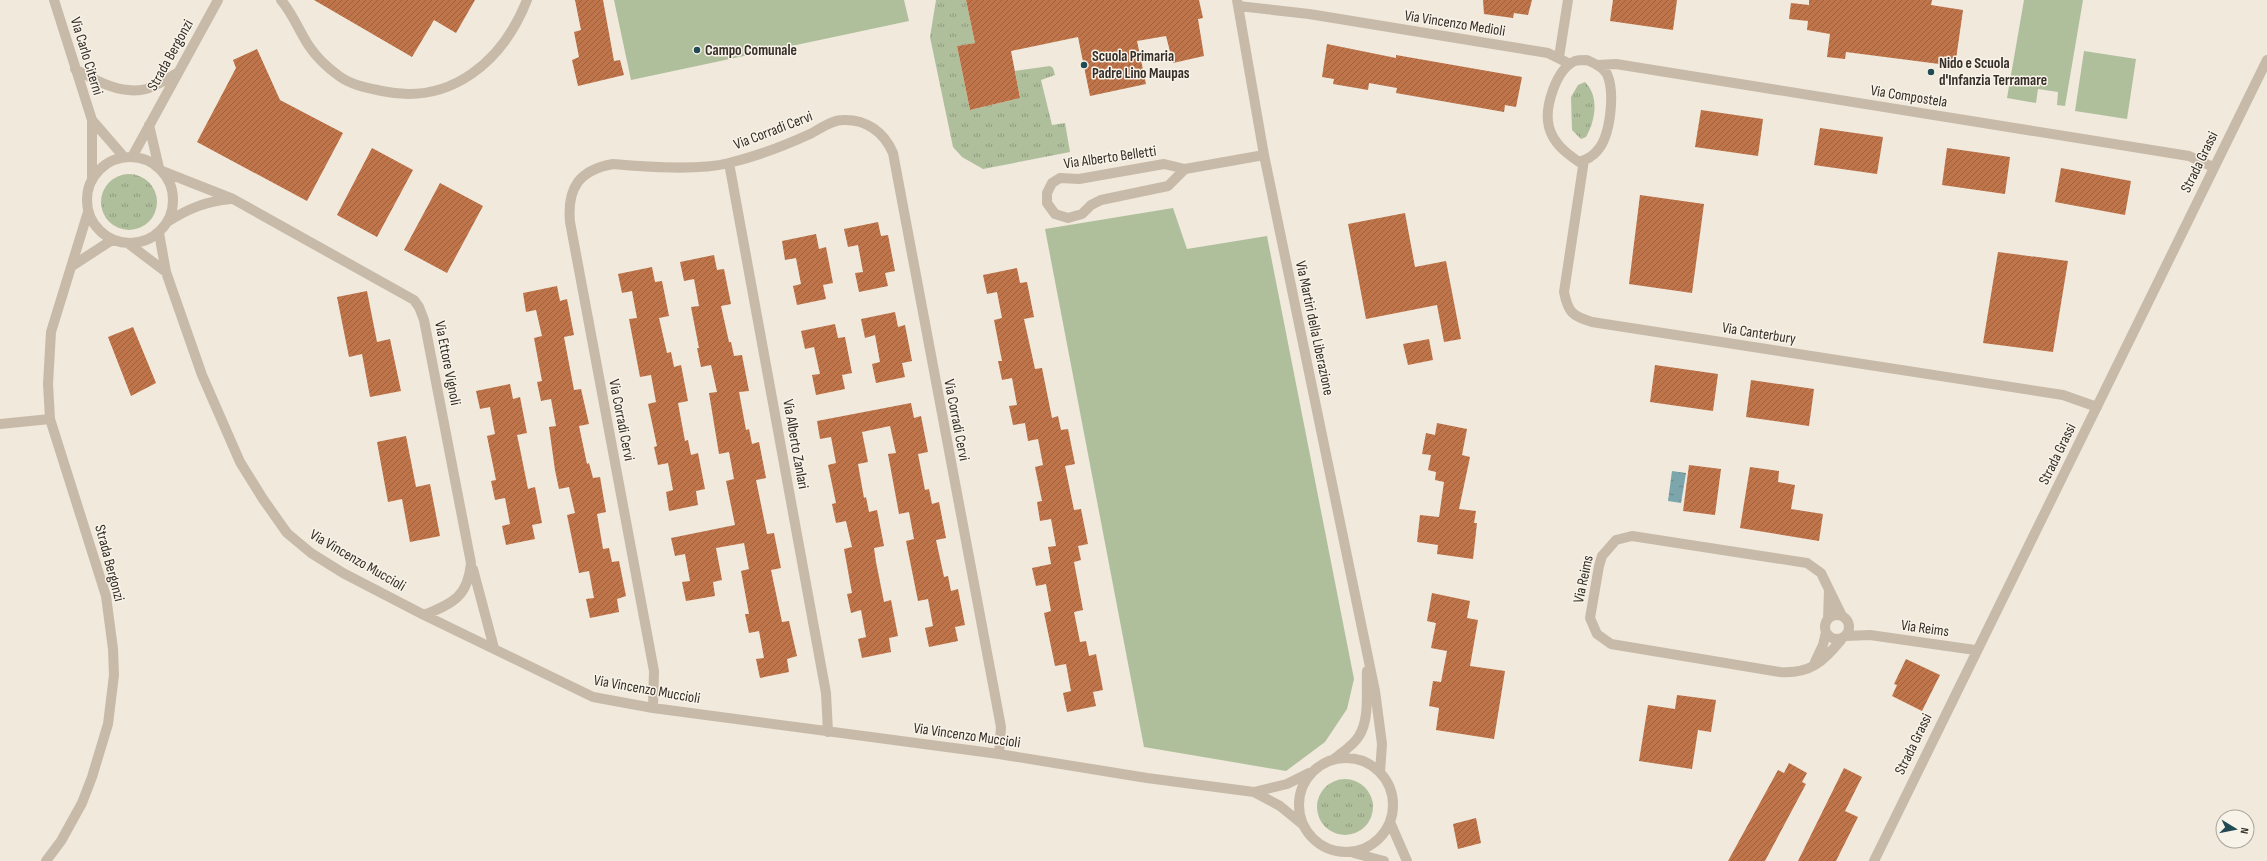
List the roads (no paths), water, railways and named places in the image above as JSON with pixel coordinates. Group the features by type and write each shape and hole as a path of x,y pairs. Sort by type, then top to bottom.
{"street":[{"name":"Via Carlo Citerni","path":"54,0 92,120 92,179"},
{"name":"Strada Bergonzi","path":"128,157 148,126 218,0"},
{"path":"281,0 309,46 322,62 341,78 365,88 390,93 414,94 453,86 475,72 504,45 519,19 527,0"},
{"path":"1559,57 1568,0"},
{"name":"Via Vincenzo Medioli","path":"1237,3 1548,53 1559,57 1570,64"},
{"name":"Via Martiri della Liberazione","path":"1237,3 1264,155 1375,691 1382,744 1380,772"},
{"path":"1587,60 1598,65 1606,73 1612,92 1609,119 1598,151 1579,162 1563,150 1555,140 1549,126 1552,89 1563,70 1575,61 1587,60"},
{"name":"Strada Grassi","path":"1874,861 1975,650 2097,407 2213,167 2267,60"},
{"name":"Via Compostela","path":"1598,65 1616,64 2189,156 2213,167"},
{"path":"75,69 103,84 125,90 146,89 177,74"},
{"name":"Via Carlo Citerni","path":"92,120 128,157"},
{"name":"Via Corradi Cervi","path":"653,708 654,671 568,207 571,196 581,177 600,166 613,164 706,166 729,163 809,134 841,120 862,123 871,127 880,133 889,144 893,153 1001,727 999,754"},
{"path":"148,126 160,169 172,192 172,210 167,222 159,233 144,242 129,244 112,240 96,227 88,212 88,190 92,179 99,170 111,161 128,157 140,158 160,169"},
{"name":"Via Alberto Belletti","path":"1185,169 1168,186 1101,200 1091,205 1082,214 1068,218 1055,214 1047,203 1047,193 1052,184 1060,178 1079,179 1164,164 1185,169 1264,155"},
{"name":"Via Canterbury","path":"1584,160 1564,292 1567,305 1575,316 1592,322 2063,395 2097,407"},
{"name":"Via Alberto Zanlari","path":"729,163 826,693 828,732"},
{"name":"Via Ettore Vignoli","path":"160,169 233,199 414,300 419,307 424,320 471,563 470,579 460,596 424,615"},
{"path":"167,222 190,208 205,203 233,199"},
{"name":"Strada Bergonzi","path":"46,861 65,834 82,803 92,777 108,724 114,675 113,649 106,596 50,419 48,384 51,332 88,212"},
{"name":"Via Vincenzo Muccioli","path":"159,233 166,272 202,375 240,462 286,533 311,553 343,572 424,615 594,698 653,708 999,754 1147,778 1254,792"},
{"path":"72,266 112,240"},
{"path":"129,244 166,272"},
{"path":"0,424 50,419"},
{"name":"Via Reims","path":"1870,635 1846,620 1821,573 1808,563 1632,536 1616,540 1602,556 1590,618 1597,634 1611,644 1780,672 1796,673 1813,667 1844,638 1870,635 1975,650"},
{"path":"471,563 494,648"},
{"path":"1813,667 1823,645 1826,632 1825,625 1828,619 1830,588"},
{"path":"1826,632 1830,638 1844,638 1850,630 1846,620 1834,615 1828,619"},
{"name":"Via Martiri della Liberazione","path":"1368,661 1364,723 1359,735 1352,745 1334,759 1313,771 1304,782 1300,796 1299,810 1302,824 1310,836 1322,846 1335,851 1350,852 1384,861"},
{"name":"Via Martiri della Liberazione","path":"1334,759 1346,757 1359,759 1370,764 1380,772 1388,783 1393,796 1393,809 1390,822 1384,834 1375,843 1363,849 1350,852"},
{"path":"1254,792 1287,784 1313,771"},
{"path":"1254,792 1280,806 1302,824"},
{"path":"1390,822 1407,861"}],"water":[{"path":"1672,471 1686,473 1681,503 1668,501"}],"place":[{"name":"Campo Comunale","path":"697,50"},
{"name":"Scuola Primaria Padre Lino Maupas","path":"1084,65"},
{"name":"Nido e Scuola d'Infanzia Terramare","path":"1931,72"}]}
